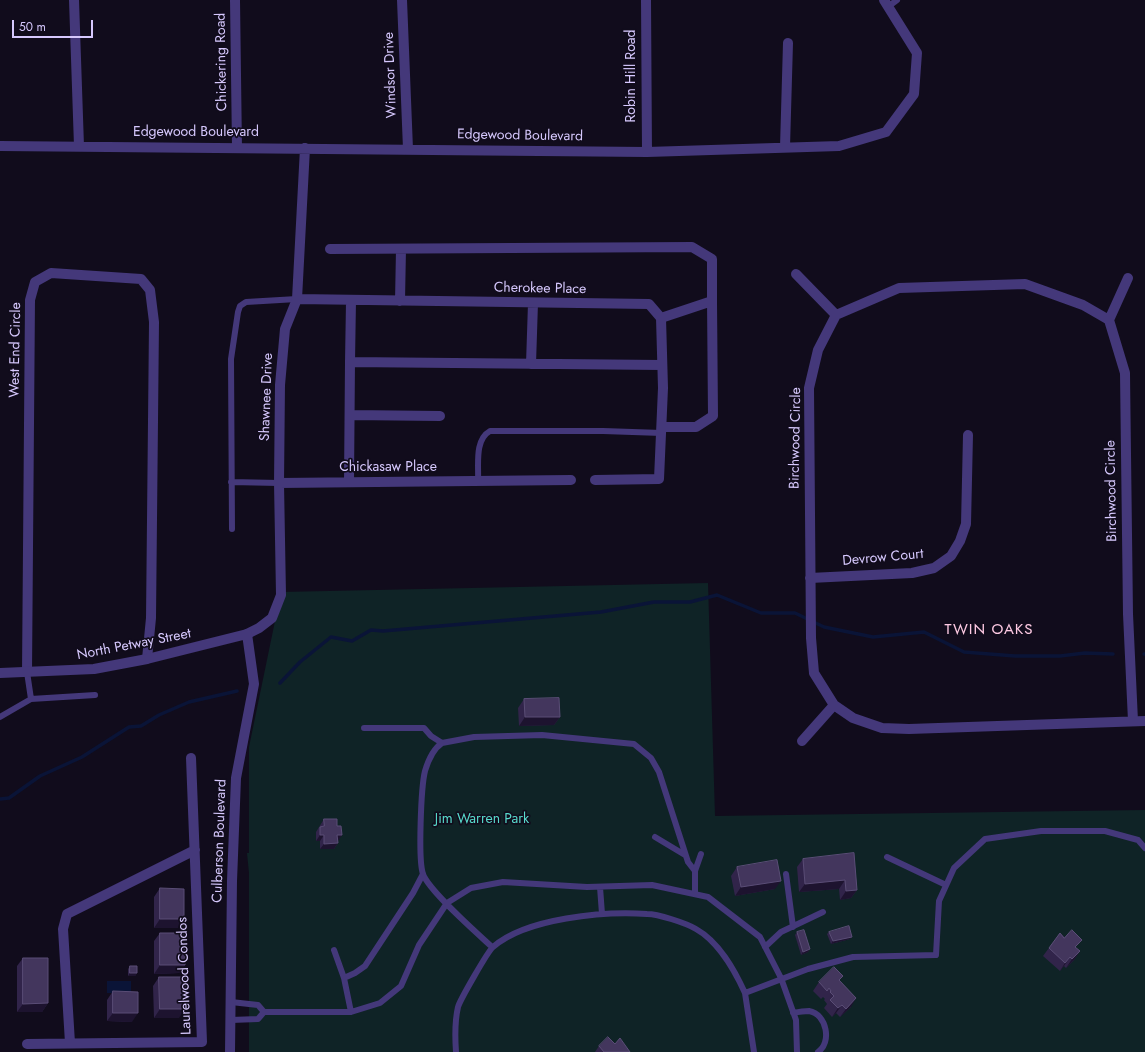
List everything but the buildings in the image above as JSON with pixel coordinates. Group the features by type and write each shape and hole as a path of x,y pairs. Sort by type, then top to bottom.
{"street":[{"path":"74,0 79,146"},
{"name":"Chickering Road","path":"235,0 237,148"},
{"name":"Windsor Drive","path":"402,0 408,149"},
{"name":"Robin Hill Road","path":"646,0 647,152"},
{"name":"Edgewood Boulevard","path":"0,146 647,152 839,146 886,132 914,94 917,53 890,2"},
{"path":"785,148 788,42"},
{"name":"Shawnee Drive","path":"247,634 259,628 272,618 281,595 279,483 280,385 284,329 297,299 305,148"},
{"path":"330,250 692,247 712,259 713,416 696,427 662,430"},
{"path":"400,301 401,249"},
{"name":"West End Circle","path":"26,672 30,300 35,282 51,273 141,279 150,290 154,322 151,618 147,659"},
{"path":"796,274 836,315 899,288 1025,284 1083,305 1109,320 1128,278"},
{"name":"Cherokee Place","path":"297,299 351,301 649,304 661,318"},
{"path":"349,482 351,301"},
{"path":"595,480 659,479 662,430 661,318 712,301"},
{"path":"531,364 533,302"},
{"name":"Birchwood Circle","path":"836,315 818,350 809,388 810,638 814,673 834,705 853,718 882,728 910,729 1145,721"},
{"name":"Birchwood Circle","path":"1109,320 1125,373 1128,614 1133,721"},
{"path":"350,362 662,365"},
{"path":"350,415 440,416"},
{"name":"Devrow Court","path":"810,578 912,573 934,568 951,556 960,542 966,524 968,435"},
{"name":"Chickasaw Place","path":"279,483 498,482 571,480"},
{"name":"North Petway Street","path":"0,673 94,669 147,659 247,634"},
{"name":"Culberson Boulevard","path":"230,1052 232,881 236,778 254,684 247,634"},
{"path":"802,741 834,705"},
{"name":"Laurelwood Condos","path":"27,1044 70,1043 118,1047 202,1042 191,758"},
{"path":"70,1043 63,929 67,914 195,850"}],"lane":[{"path":"232,529 231,359 240,306 246,302 297,299"},
{"path":"478,482 480,442 483,435 490,431 662,430"},
{"path":"232,482 279,483"},
{"path":"26,672 31,699"},
{"path":"0,717 31,699 95,695"},
{"path":"364,728 424,728 431,736 442,742 474,738 542,735 634,744 651,758 659,772 678,826 685,855 695,871"},
{"path":"344,978 365,966 413,893 423,874 422,823 425,772 430,757 442,742"},
{"path":"745,993 781,978 853,957 936,955 939,901 954,868 985,839 1040,831 1105,831 1138,840 1145,848"},
{"path":"655,837 685,855"},
{"path":"695,894 695,871 701,854"},
{"path":"887,856 946,885"},
{"path":"423,874 447,904 492,947"},
{"path":"786,874 793,926"},
{"path":"231,1002 258,1005 264,1012 351,1012 380,1003 401,986 419,945 447,904 471,888 503,882 600,887 652,885 708,897 760,937 781,978 796,1020 797,1052"},
{"path":"600,887 602,914"},
{"path":"765,947 781,932 823,912"},
{"path":"456,1052 458,1006 492,947 513,934 545,922 602,914 648,914 696,929 715,944 736,974 745,993 754,1052"},
{"path":"334,950 344,978 351,1012"},
{"path":"793,1013 810,1011 818,1016 824,1024 826,1034 825,1044 818,1052"},
{"path":"231,1020 258,1019 264,1012"}],"green space":[{"name":"Jim Warren Park","path":"708,583 715,816 1145,810 1145,1052 249,1052 249,873 247,853 249,853 249,747 281,592"}],"water":[{"path":"107,981 131,981 131,993 107,993"}],"waterway":[{"path":"280,683 300,662 331,637 352,641 371,630 383,631 601,612 654,602 690,602 717,595 761,613 795,613 824,627 873,637 924,632 964,652 1015,656 1060,656 1085,653 1113,654"},
{"path":"0,799 9,798 40,776 82,757 129,727 141,726 159,715 189,702 237,691"}],"district":[{"name":"TWIN OAKS","path":"989,630"}]}
